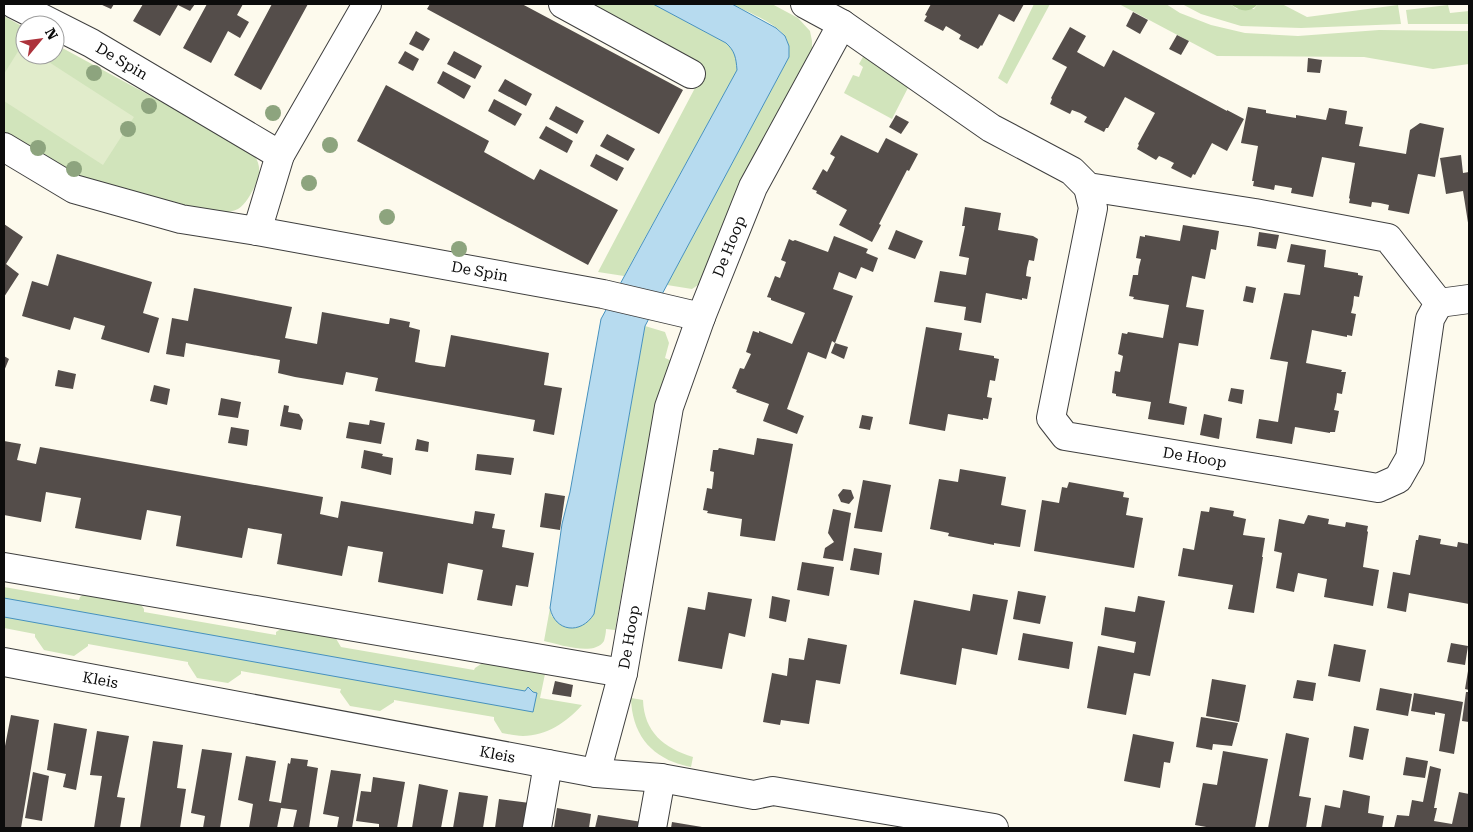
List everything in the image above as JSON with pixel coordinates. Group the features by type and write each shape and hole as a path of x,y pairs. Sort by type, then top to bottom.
{"street":[{"name":"De Spin","path":"14,4 91,43 280,155"},
{"path":"257,232 280,155 367,4"},
{"path":"563,4 691,74"},
{"path":"805,4 842,24 991,128 1072,172 1088,187 1255,213 1388,238 1439,303 1469,299"},
{"name":"De Hoop","path":"596,773 623,672 669,407 701,317 753,187 842,24"},
{"name":"De Spin","path":"4,147 74,188 181,219 603,294 671,308 701,317"},
{"name":"De Hoop","path":"1088,187 1094,208 1050,418 1065,436 1378,488 1398,479 1410,458 1430,319 1439,303"},
{"path":"4,567 623,672"},
{"name":"Kleis","path":"4,662 596,773 661,778 754,795 774,791 994,828"},
{"path":"537,828 548,764"},
{"path":"652,828 661,778"}],"green space":[{"path":"585,4 653,4 726,43 733,52 736,62 737,70 624,276 598,272 705,69"},
{"path":"732,4 772,4 798,18 810,31 812,49 704,278 692,289 667,285 789,57 787,40 780,30"},
{"path":"1034,4 1050,4 1007,84 998,78"},
{"path":"1119,4 1166,4 1180,13 1211,25 1245,33 1298,36 1379,30 1469,31 1469,64 1433,69 1364,57 1217,56"},
{"path":"1182,4 1230,4 1237,9 1254,9 1258,4 1282,4 1307,17 1398,5 1401,24 1301,28 1241,26 1201,14"},
{"path":"1230,4 1258,4 1251,9 1244,10"},
{"path":"1448,5 1450,13 1469,11 1469,24 1408,24 1406,10"},
{"path":"4,16 15,22 15,65 65,65 65,49 250,150 258,163 259,173 257,183 241,207 227,212 210,211 158,202 100,186 50,162 4,132"},
{"path":"864,55 913,78 892,119 844,93 853,75 859,77 863,67 859,64"},
{"path":"15,56 15,65 53,65 134,117 103,165 4,101 4,74"},
{"path":"645,326 665,332 669,343 665,358 672,361 653,417 615,630 606,629 604,641 599,646 593,648 567,647 544,641 550,608 552,617 594,614"},
{"path":"4,587 79,600 80,597 92,588 135,596 144,612 276,635 276,632 289,624 332,632 341,647 474,670 487,660 571,674 570,678 545,674 540,698 582,705 570,717 548,731 540,734 518,736 502,733 494,717 394,700 394,702 380,711 350,706 340,692 341,689 241,671 241,674 228,683 197,678 188,662 88,644 88,646 74,656 44,650 35,634 4,628"},
{"path":"631,698 643,700 647,721 658,737 673,749 693,757 691,767 666,759 648,744 636,724 632,712"}],"water":[{"path":"653,4 732,4 776,28 785,36 789,46 789,57 645,326 594,614 589,621 582,625 576,628 569,628 557,622 550,608 562,524 570,492 601,319 737,70 734,55 726,43"},
{"path":"4,598 525,691 528,687 537,693 533,712 4,617"}],"building":[{"path":"100,4 114,4 111,9"},
{"path":"143,4 195,4 190,11 178,5 160,36 133,21"},
{"path":"207,4 243,4 237,15 249,22 240,38 228,31 211,63 183,48"},
{"path":"272,4 308,4 261,90 234,75"},
{"path":"430,4 522,4 683,90 659,134 427,9"},
{"path":"931,4 1024,4 1014,22 999,14 982,46 978,49 959,39 961,35 946,26 943,31 924,21"},
{"path":"1133,12 1148,20 1140,34 1126,26"},
{"path":"1070,27 1086,36 1077,52 1104,67 1113,50 1244,119 1227,151 1212,143 1195,175 1193,174 1191,178 1171,168 1174,163 1159,156 1156,160 1137,149 1155,113 1125,97 1104,132 1084,122 1087,117 1080,113 1072,110 1070,114 1050,104 1051,98 1067,67 1052,59"},
{"path":"416,31 430,39 423,51 409,44"},
{"path":"1177,35 1189,41 1181,55 1169,49"},
{"path":"405,51 419,59 413,71 398,63"},
{"path":"454,51 482,66 475,79 447,64"},
{"path":"1308,58 1322,60 1320,73 1307,72"},
{"path":"443,71 471,86 464,99 437,83"},
{"path":"505,79 532,94 526,106 498,91"},
{"path":"386,85 489,141 484,152 534,180 540,169 618,210 588,265 357,141"},
{"path":"494,99 522,114 515,126 488,111"},
{"path":"556,106 584,121 577,134 549,119"},
{"path":"1248,107 1266,110 1266,113 1296,118 1296,115 1326,120 1329,108 1347,111 1345,124 1363,127 1359,146 1406,154 1410,130 1420,123 1444,128 1435,177 1418,174 1409,214 1388,210 1389,205 1380,203 1372,202 1371,207 1349,203 1355,163 1322,157 1313,197 1291,193 1292,188 1275,185 1274,190 1253,186 1254,181 1252,181 1258,146 1241,143"},
{"path":"896,115 909,122 901,134 889,127"},
{"path":"546,126 573,141 567,153 539,138"},
{"path":"607,134 635,149 628,161 600,146"},
{"path":"841,135 878,153 886,138 918,154 909,171 907,170 879,224 881,225 872,242 839,225 847,210 812,189 823,169 827,172 835,157 830,154"},
{"path":"596,154 624,168 617,181 590,166"},
{"path":"1461,155 1463,173 1469,172 1469,229 1463,191 1446,194 1440,158"},
{"path":"965,207 1001,213 998,230 1033,236 1038,239 1034,261 1029,260 1027,268 1026,276 1031,277 1027,299 1022,298 1022,300 986,293 981,323 964,320 966,307 934,302 940,271 966,275 969,258 959,256 965,226 962,226"},
{"path":"4,224 23,237 6,264 19,274 4,297"},
{"path":"1183,225 1219,231 1216,250 1211,249 1205,279 1192,276 1186,307 1204,310 1198,346 1179,343 1169,403 1187,407 1184,425 1148,419 1151,402 1116,396 1116,394 1112,393 1115,371 1120,372 1123,356 1118,354 1122,333 1127,334 1128,332 1163,338 1169,305 1133,299 1134,297 1129,296 1133,275 1138,275 1141,259 1136,258 1140,236 1145,237 1145,235 1180,241"},
{"path":"896,230 923,241 915,259 888,249"},
{"path":"1259,232 1279,235 1276,249 1257,246"},
{"path":"834,236 868,249 866,253 878,258 873,272 861,267 856,279 839,272 833,289 853,296 835,343 832,341 826,359 808,352 787,409 804,416 797,434 763,421 769,404 736,392 737,390 732,388 740,368 744,369 751,354 746,352 753,331 759,333 759,331 792,344 805,313 767,297 775,276 780,278 786,262 781,260 789,239 828,252"},
{"path":"1291,244 1326,250 1324,267 1358,273 1358,275 1363,276 1359,297 1354,296 1351,313 1356,314 1352,336 1347,335 1347,337 1312,330 1306,363 1346,372 1342,394 1337,393 1334,410 1339,411 1335,432 1330,433 1295,427 1292,444 1256,438 1259,419 1278,422 1288,362 1270,359 1284,293 1300,295 1305,265 1287,262"},
{"path":"57,254 152,282 143,313 159,318 149,353 101,339 105,326 74,317 70,330 22,316 32,281 48,286"},
{"path":"1246,286 1256,288 1253,303 1243,301"},
{"path":"194,288 292,307 285,338 317,344 322,312 387,324 389,324 390,318 410,322 409,327 420,330 415,362 430,365 445,367 451,335 549,353 544,385 562,388 554,435 533,431 535,420 375,391 378,378 346,372 343,385 295,377 278,373 280,360 186,343 184,357 166,354 172,318 188,321"},
{"path":"926,327 962,333 959,350 994,356 994,358 999,359 995,381 990,380 987,397 992,398 988,419 983,418 983,420 948,414 945,431 909,424"},
{"path":"835,343 848,347 844,359 831,353"},
{"path":"4,356 9,359 4,371"},
{"path":"58,370 76,374 73,389 55,386"},
{"path":"154,385 170,389 167,405 150,401"},
{"path":"1231,388 1244,390 1242,404 1228,401"},
{"path":"221,398 241,402 238,418 218,415"},
{"path":"284,405 289,406 288,412 299,414 303,420 301,430 280,426"},
{"path":"1204,414 1222,418 1219,439 1200,435"},
{"path":"862,415 873,417 870,430 859,428"},
{"path":"370,420 385,423 381,444 346,438 349,422 369,425"},
{"path":"231,427 249,430 247,446 228,443"},
{"path":"757,438 793,444 775,541 740,536 742,519 707,513 708,511 703,510 707,488 712,489 714,472 710,471 713,450 718,450 719,448 754,455"},
{"path":"417,439 429,442 428,452 415,450"},
{"path":"4,441 21,444 17,460 36,464 40,447 323,497 320,514 338,518 341,501 473,524 475,511 495,514 492,528 505,530 502,547 534,553 528,587 516,585 512,606 477,600 483,570 448,563 443,594 378,582 383,552 348,546 342,576 277,564 282,534 248,528 242,558 176,546 181,516 147,510 141,540 75,528 81,498 46,492 41,522 4,515"},
{"path":"364,450 393,458 391,475 361,468"},
{"path":"477,454 514,458 511,475 475,470"},
{"path":"960,469 1006,477 1001,505 1026,510 1020,547 994,543 994,545 948,536 949,533 930,529 939,479 958,482"},
{"path":"863,480 891,485 882,532 854,528"},
{"path":"1069,482 1124,492 1123,497 1129,498 1126,515 1143,518 1134,568 1034,551 1042,500 1059,503 1062,487 1067,488"},
{"path":"843,489 851,490 854,498 849,504 841,502 838,495"},
{"path":"545,493 565,496 560,530 540,527"},
{"path":"1210,507 1234,511 1233,516 1246,519 1243,535 1265,538 1254,613 1228,609 1233,585 1178,576 1183,548 1194,550 1201,511 1209,512"},
{"path":"833,509 851,513 843,561 823,558 825,548 834,542 828,533"},
{"path":"1308,515 1329,519 1328,524 1345,527 1346,522 1368,526 1363,567 1379,570 1373,606 1324,597 1327,579 1298,573 1294,592 1276,588 1282,553 1274,551 1279,519 1304,524"},
{"path":"1419,535 1441,539 1440,544 1457,547 1458,542 1469,544 1469,604 1409,593 1406,612 1387,608 1393,572 1410,575 1416,540 1418,540"},
{"path":"854,548 882,553 879,575 850,570"},
{"path":"802,562 834,567 829,596 797,590"},
{"path":"1018,591 1046,596 1040,624 1013,619"},
{"path":"708,592 752,599 745,637 729,633 722,669 678,661 688,607 705,610"},
{"path":"973,594 1008,600 997,655 962,648 956,685 900,674 914,600 970,611"},
{"path":"772,596 790,600 786,622 769,618"},
{"path":"1138,596 1165,601 1150,676 1134,673 1126,715 1087,708 1098,646 1134,653 1136,642 1101,635 1105,607 1135,612"},
{"path":"1023,633 1073,642 1069,669 1018,660"},
{"path":"808,638 847,645 840,684 816,680 809,724 781,720 780,725 763,722 772,673 787,676 789,658 804,660"},
{"path":"1451,643 1468,646 1465,665 1447,662"},
{"path":"1334,644 1366,650 1360,682 1328,676"},
{"path":"1469,671 1469,690 1465,689"},
{"path":"1212,679 1246,685 1239,722 1206,716"},
{"path":"1297,680 1316,683 1313,701 1293,698"},
{"path":"555,681 573,685 571,697 552,694"},
{"path":"1380,688 1412,694 1408,716 1376,710"},
{"path":"1466,692 1469,692 1469,722 1462,721"},
{"path":"1414,693 1463,702 1454,754 1439,751 1445,714 1435,712 1435,715 1411,711"},
{"path":"11,715 39,720 21,828 4,828 4,746"},
{"path":"1201,717 1238,723 1232,746 1213,744 1212,750 1196,747"},
{"path":"54,723 87,729 76,790 63,787 66,774 47,770"},
{"path":"1354,726 1369,729 1363,760 1349,757"},
{"path":"97,731 129,736 117,797 125,798 120,828 94,828 102,776 90,775"},
{"path":"1286,733 1309,738 1299,796 1311,798 1306,828 1268,828"},
{"path":"1133,734 1174,742 1170,763 1164,762 1160,788 1124,781"},
{"path":"153,741 183,745 177,788 186,789 180,828 140,828"},
{"path":"202,749 232,753 220,828 203,828 205,816 191,813"},
{"path":"1223,751 1268,759 1255,828 1212,828 1195,825 1203,783 1217,785"},
{"path":"246,756 276,761 269,801 281,803 288,763 290,764 291,758 308,760 307,766 318,768 309,828 293,828 297,810 281,808 277,828 249,828 253,804 238,800"},
{"path":"1406,757 1428,761 1425,778 1403,775"},
{"path":"1430,766 1441,769 1434,808 1437,808 1434,821 1452,824 1459,792 1469,794 1469,828 1394,828 1397,815 1409,816 1412,800 1423,802"},
{"path":"331,770 361,774 352,828 337,828 339,817 323,814"},
{"path":"33,772 49,776 42,821 25,818"},
{"path":"373,777 405,782 397,828 379,828 379,824 356,821 361,791 371,792"},
{"path":"419,784 448,790 441,828 412,828"},
{"path":"1343,790 1370,796 1368,813 1384,816 1382,828 1321,828 1325,805 1340,808"},
{"path":"459,792 488,796 483,828 453,828"},
{"path":"499,799 530,803 526,828 495,828"},
{"path":"557,808 591,814 589,828 554,828"},
{"path":"598,815 642,822 641,828 595,828"},
{"path":"672,822 702,827 702,828 671,828"}]}
